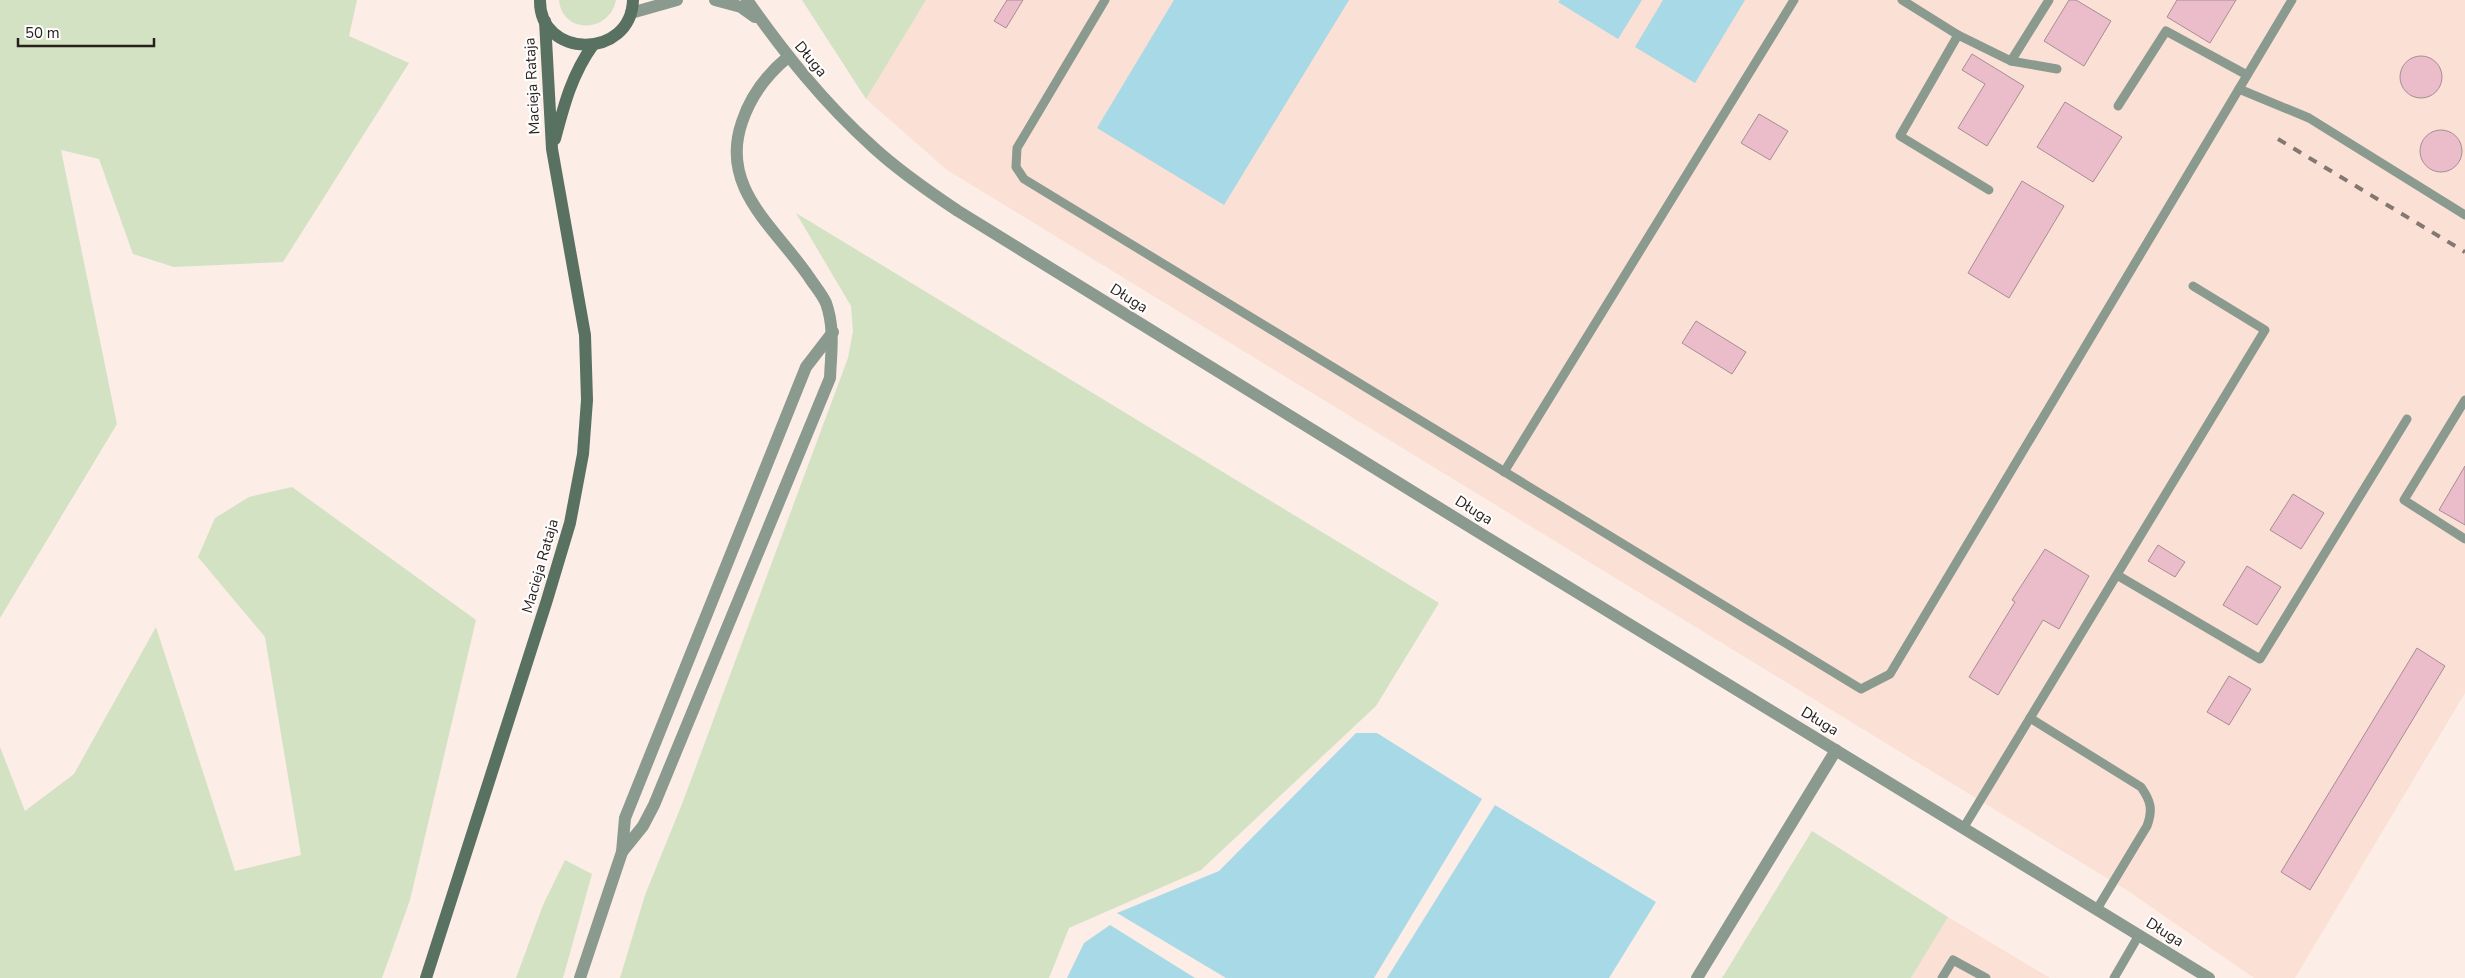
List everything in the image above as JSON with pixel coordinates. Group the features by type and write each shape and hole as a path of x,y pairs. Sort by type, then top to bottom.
{"main road":[{"name":"Macieja Rataja","path":"426,978 547,600 570,522 583,454 587,400 585,335 552,148 545,21 540,0"},
{"path":"545,21 554,33 565,41 579,45 593,45 606,42 617,35 625,25 631,13 633,0"},
{"name":"Macieja Rataja","path":"552,148 571,81 580,62 593,45"}],"street":[{"path":"631,13 677,0"},
{"name":"Długa","path":"715,0 741,7 762,21"},
{"name":"Długa","path":"744,0 762,21"},
{"name":"Długa","path":"748,0 788,58 830,106 873,148 910,178 958,211 2209,978"},
{"path":"622,852 643,826 654,805 830,378 833,332 825,302 798,261 744,192 736,166 736,137 745,111 753,95 772,70 788,58"},
{"path":"580,978 622,852 625,818 806,367 833,332"},
{"path":"1698,978 1836,750"}],"lane":[{"path":"1105,0 1017,148 1016,167 1024,178 1861,689 1890,674 2292,0"},
{"path":"1504,472 1794,0"},
{"path":"1902,0 1958,35 2011,61 2057,69"},
{"path":"2011,61 2049,0"},
{"path":"2118,106 2166,31 2247,75"},
{"path":"1958,35 1900,136 1989,190"},
{"path":"2239,89 2309,118 2465,214"},
{"path":"1964,827 2265,330 2193,286"},
{"path":"2465,400 2404,500 2465,539"},
{"path":"2117,575 2260,659 2407,419"},
{"path":"2030,718 2141,787 2151,804 2151,814 2147,826 2097,909"},
{"path":"2114,978 2139,935"},
{"path":"1942,978 1953,960 1986,978"}],"shaded area":[{"path":"926,0 2465,0 2465,693 2295,978 2254,978 2128,891 947,170 866,99"},
{"path":"1948,917 2050,978 1911,978"}],"green space":[{"path":"0,0 357,0 349,36 409,63 283,262 174,267 133,254 99,159 61,150 117,424 0,618"},
{"path":"559,0 616,0 612,11 605,19 596,24 586,26 568,19 562,11"},
{"path":"802,0 926,0 866,99"},
{"path":"796,213 1439,603 1376,706 1201,870 1069,928 1049,978 620,978 645,895 682,804 848,358 853,331 851,306"},
{"path":"292,487 476,620 410,900 382,978 0,978 0,747 25,811 74,774 156,627 235,871 301,855 265,637 198,557 215,518 249,497"},
{"path":"1812,831 1948,917 1911,978 1722,978"},
{"path":"565,860 592,874 563,978 516,978 543,905"}],"water":[{"path":"1174,0 1349,0 1224,205 1097,128"},
{"path":"1560,0 1642,0 1618,39 1558,2"},
{"path":"1663,0 1745,0 1695,83 1635,47"},
{"path":"1356,733 1377,733 1482,799 1374,978 1226,978 1117,913 1219,871"},
{"path":"1495,805 1656,902 1609,978 1387,978"},
{"path":"1110,925 1195,978 1067,978 1084,943"}],"building":[{"path":"1007,0 1023,0 1006,28 994,21"},
{"path":"2069,0 2076,0 2111,21 2084,66 2044,41"},
{"path":"2177,0 2236,0 2210,43 2167,17"},
{"path":"1972,54 2024,86 1987,146 1958,128 1985,84 1962,70"},
{"path":"2421,56 2436,62 2442,77 2436,92 2421,98 2406,92 2400,77 2406,62"},
{"path":"2065,102 2122,137 2093,182 2037,147"},
{"path":"1759,114 1788,131 1770,160 1741,143"},
{"path":"2441,130 2456,136 2462,151 2456,166 2441,172 2426,166 2420,151 2426,136"},
{"path":"2022,181 2064,206 2009,298 1968,273"},
{"path":"1696,321 1746,352 1732,374 1682,343"},
{"path":"2465,466 2465,525 2439,510"},
{"path":"2293,494 2324,513 2301,549 2270,530"},
{"path":"2158,545 2185,562 2175,577 2148,561"},
{"path":"2045,549 2089,576 2059,629 2043,620 1998,695 1969,677 2015,602 2012,600"},
{"path":"2247,566 2281,587 2257,625 2223,605"},
{"path":"2417,648 2445,666 2310,890 2281,872"},
{"path":"2229,676 2251,689 2229,725 2207,712"}],"railway":[{"path":"2278,139 2465,252"}]}
